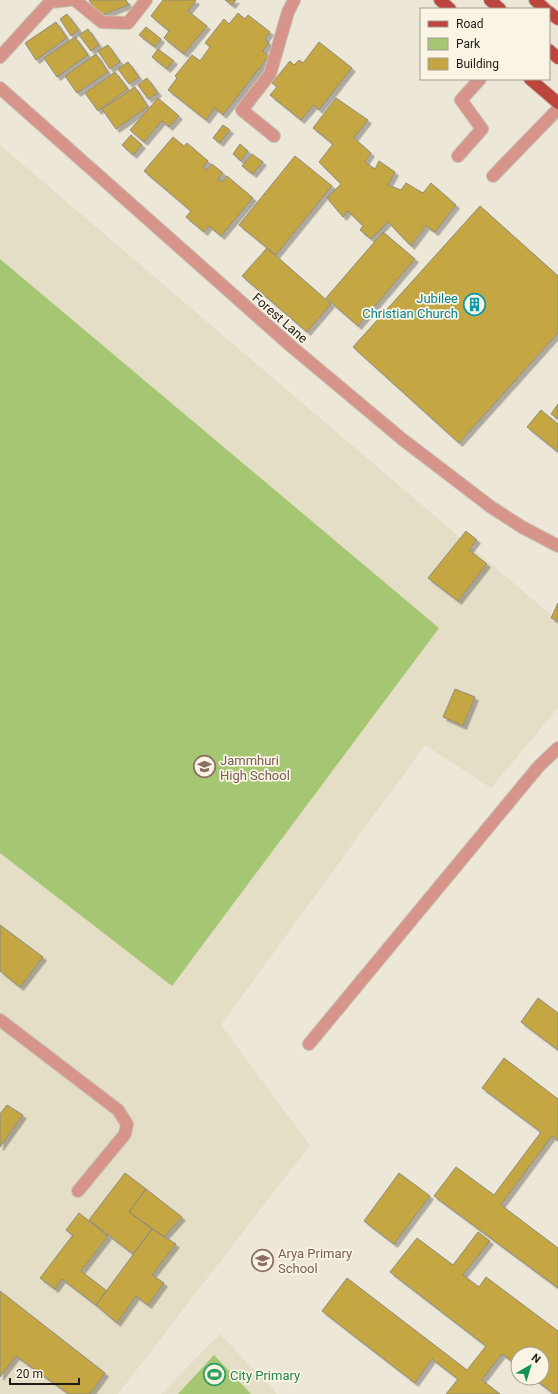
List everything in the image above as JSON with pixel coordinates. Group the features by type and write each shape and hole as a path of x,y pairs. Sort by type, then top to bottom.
{"main road":[{"path":"440,0 449,8"},
{"path":"490,0 499,8"},
{"path":"535,0 544,8"},
{"path":"550,13 558,19"},
{"path":"550,51 558,58"},
{"path":"531,80 558,103"}],"street":[{"path":"0,57 50,2 69,0"},
{"path":"75,0 102,22 128,23 146,0"},
{"path":"274,136 242,110 270,74 288,12 294,0"},
{"path":"458,156 482,129 461,100 479,80"},
{"name":"Forest Lane","path":"0,88 292,347 402,439 491,507 522,527 558,546"},
{"path":"493,176 558,109"},
{"path":"308,1044 539,766 558,748"},
{"path":"0,1020 118,1110 127,1124 125,1134 78,1191"}],"shaded area":[{"name":"Jammhuri High School","path":"0,145 558,621 558,708 491,788 425,745 221,1025 310,1145 118,1394 0,1394"},
{"path":"220,1334 277,1394 161,1394"}],"green space":[{"path":"0,259 439,628 172,986 0,853"},
{"name":"City Primary","path":"214,1355 251,1394 178,1394"}],"building":[{"path":"89,0 126,0 129,5 99,16"},
{"path":"163,0 195,0 196,1 188,11 207,26 184,54 164,38 169,31 151,16"},
{"path":"225,0 236,0 232,5"},
{"path":"238,13 245,19 248,15 270,32 265,39 269,43 263,51 269,56 223,115 215,108 206,120 168,90 177,78 175,76 192,55 200,61 210,47 205,43 224,19 229,24"},
{"path":"67,14 79,30 71,36 60,19"},
{"path":"56,22 67,38 36,60 25,43"},
{"path":"146,27 161,39 155,47 139,35"},
{"path":"88,29 99,45 91,51 79,35"},
{"path":"75,37 88,55 57,77 44,58"},
{"path":"319,42 352,68 319,110 314,105 301,120 270,95 277,87 272,83 290,61 294,65 299,60 303,63"},
{"path":"108,45 120,62 110,69 98,51"},
{"path":"158,49 174,61 167,69 152,57"},
{"path":"96,54 108,72 77,93 65,76"},
{"path":"128,62 139,77 129,84 118,69"},
{"path":"115,72 128,89 98,111 85,93"},
{"path":"147,78 158,93 148,99 138,85"},
{"path":"135,87 148,107 116,129 102,109"},
{"path":"158,98 179,116 169,127 162,121 144,142 130,130"},
{"path":"336,98 368,120 354,138 371,153 365,162 375,169 379,161 395,172 388,185 401,190 406,183 423,193 431,183 456,205 435,232 426,226 411,246 388,222 371,239 360,230 363,226 348,211 343,217 327,198 341,184 319,162 333,144 313,128"},
{"path":"223,125 230,130 220,143 213,138"},
{"path":"131,135 142,145 133,155 122,145"},
{"path":"173,137 184,146 187,143 208,161 203,167 207,170 212,164 223,173 218,179 222,182 227,176 253,198 221,236 209,226 204,232 186,217 191,211 144,171"},
{"path":"240,144 248,151 241,161 233,154"},
{"path":"252,154 263,162 253,174 242,166"},
{"path":"295,156 332,186 276,255 239,225"},
{"name":"Jubilee Christian Church","path":"480,206 558,276 558,333 459,443 353,347"},
{"path":"383,232 415,259 358,326 326,298"},
{"path":"267,248 331,304 307,332 242,276"},
{"path":"558,404 558,419 551,414"},
{"path":"541,410 558,424 558,452 527,427"},
{"path":"466,531 477,540 469,550 487,564 458,601 428,578"},
{"path":"558,603 558,621 551,618"},
{"path":"455,689 475,697 463,726 443,717"},
{"path":"0,925 43,957 20,987 0,971"},
{"path":"538,998 558,1013 558,1050 521,1022"},
{"path":"504,1058 558,1099 558,1141 552,1136 501,1205 558,1248 558,1288 434,1196 456,1167 494,1195 541,1132 482,1088"},
{"path":"7,1105 23,1115 0,1147 0,1114"},
{"path":"125,1173 146,1189 129,1212 152,1229 133,1254 89,1220"},
{"path":"399,1173 430,1196 394,1244 364,1221"},
{"path":"146,1189 182,1217 164,1237 129,1212"},
{"path":"79,1213 108,1236 81,1271 107,1291 96,1305 62,1279 55,1289 40,1278 73,1235 66,1230"},
{"path":"152,1229 176,1244 152,1275 164,1283 148,1305 136,1296 117,1323 96,1305"},
{"path":"478,1232 490,1241 463,1275 479,1287 486,1277 558,1331 558,1394 554,1394 544,1386 550,1386 550,1346 510,1346 510,1360 502,1354 482,1380 500,1394 446,1394 458,1379 432,1359 415,1383 322,1311 347,1278 467,1370 486,1346 390,1272 417,1238 453,1265"},
{"path":"0,1291 105,1373 90,1394 69,1394 16,1356 0,1377"}],"place":[{"name":"Jubilee Christian Church","path":"474,305"},
{"name":"Jammhuri High School","path":"205,767"},
{"name":"Arya Primary School","path":"262,1260"},
{"name":"City Primary","path":"214,1375"}]}
